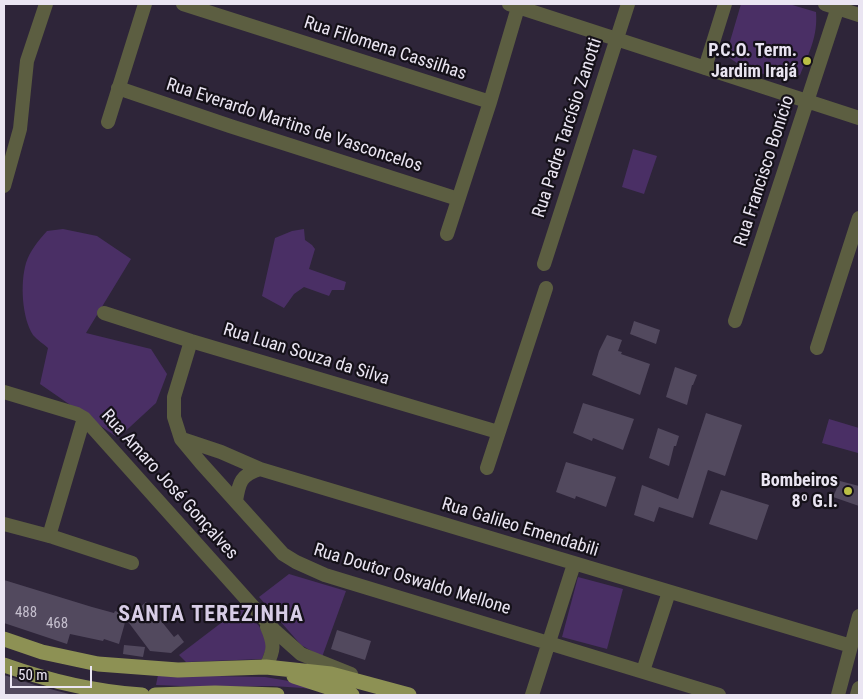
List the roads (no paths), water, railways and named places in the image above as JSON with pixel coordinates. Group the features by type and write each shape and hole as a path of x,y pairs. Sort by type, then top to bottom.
{"main road":[{"path":"4,639 42,652 98,664 178,670 266,667 331,674 405,694"},
{"path":"4,665 69,684 122,694 142,695"},
{"path":"266,667 352,695"},
{"path":"155,695 215,693 277,695"}],"street":[{"path":"4,186 10,146 22,112 27,61 46,4"},
{"path":"108,122 145,4"},
{"name":"Rua Filomena Cassilhas","path":"183,4 490,102"},
{"name":"Rua Padre Tarcísio Zanotti","path":"544,264 628,4"},
{"path":"705,68 725,4"},
{"path":"447,234 490,102 515,5 616,40 859,118"},
{"path":"834,5 859,15"},
{"name":"Rua Francisco Bonício","path":"735,321 807,101 834,5"},
{"name":"Rua Everardo Martins de Vasconcelos","path":"118,88 458,199"},
{"path":"817,348 859,218"},
{"path":"487,468 546,288"},
{"name":"Rua Luan Souza da Silva","path":"104,313 191,341 498,432"},
{"name":"Rua Doutor Oswaldo Mellone","path":"191,341 174,397 174,417 181,439 284,554 306,568 719,695"},
{"name":"Rua Amaro José Gonçalves","path":"4,392 77,414 84,418 274,630 301,654 405,694"},
{"path":"49,536 84,418"},
{"name":"Rua Galileo Emendabili","path":"181,439 221,452 260,469 669,592 855,651"},
{"path":"236,501 241,480 250,472 260,469"},
{"path":"4,524 49,536 132,563"},
{"path":"532,695 574,564"},
{"path":"643,671 669,592"},
{"path":"838,695 855,651 859,616"},
{"name":"Rua Amaro José Gonçalves","path":"263,617 274,643 272,654 266,667"},
{"path":"857,695 859,688"}],"place":[{"name":"P.C.O. Term. Jardim Irajá","path":"807,61"},
{"name":"Bombeiros 8º G.I.","path":"848,491"}],"district":[{"name":"SANTA TEREZINHA","path":"211,615"}]}
